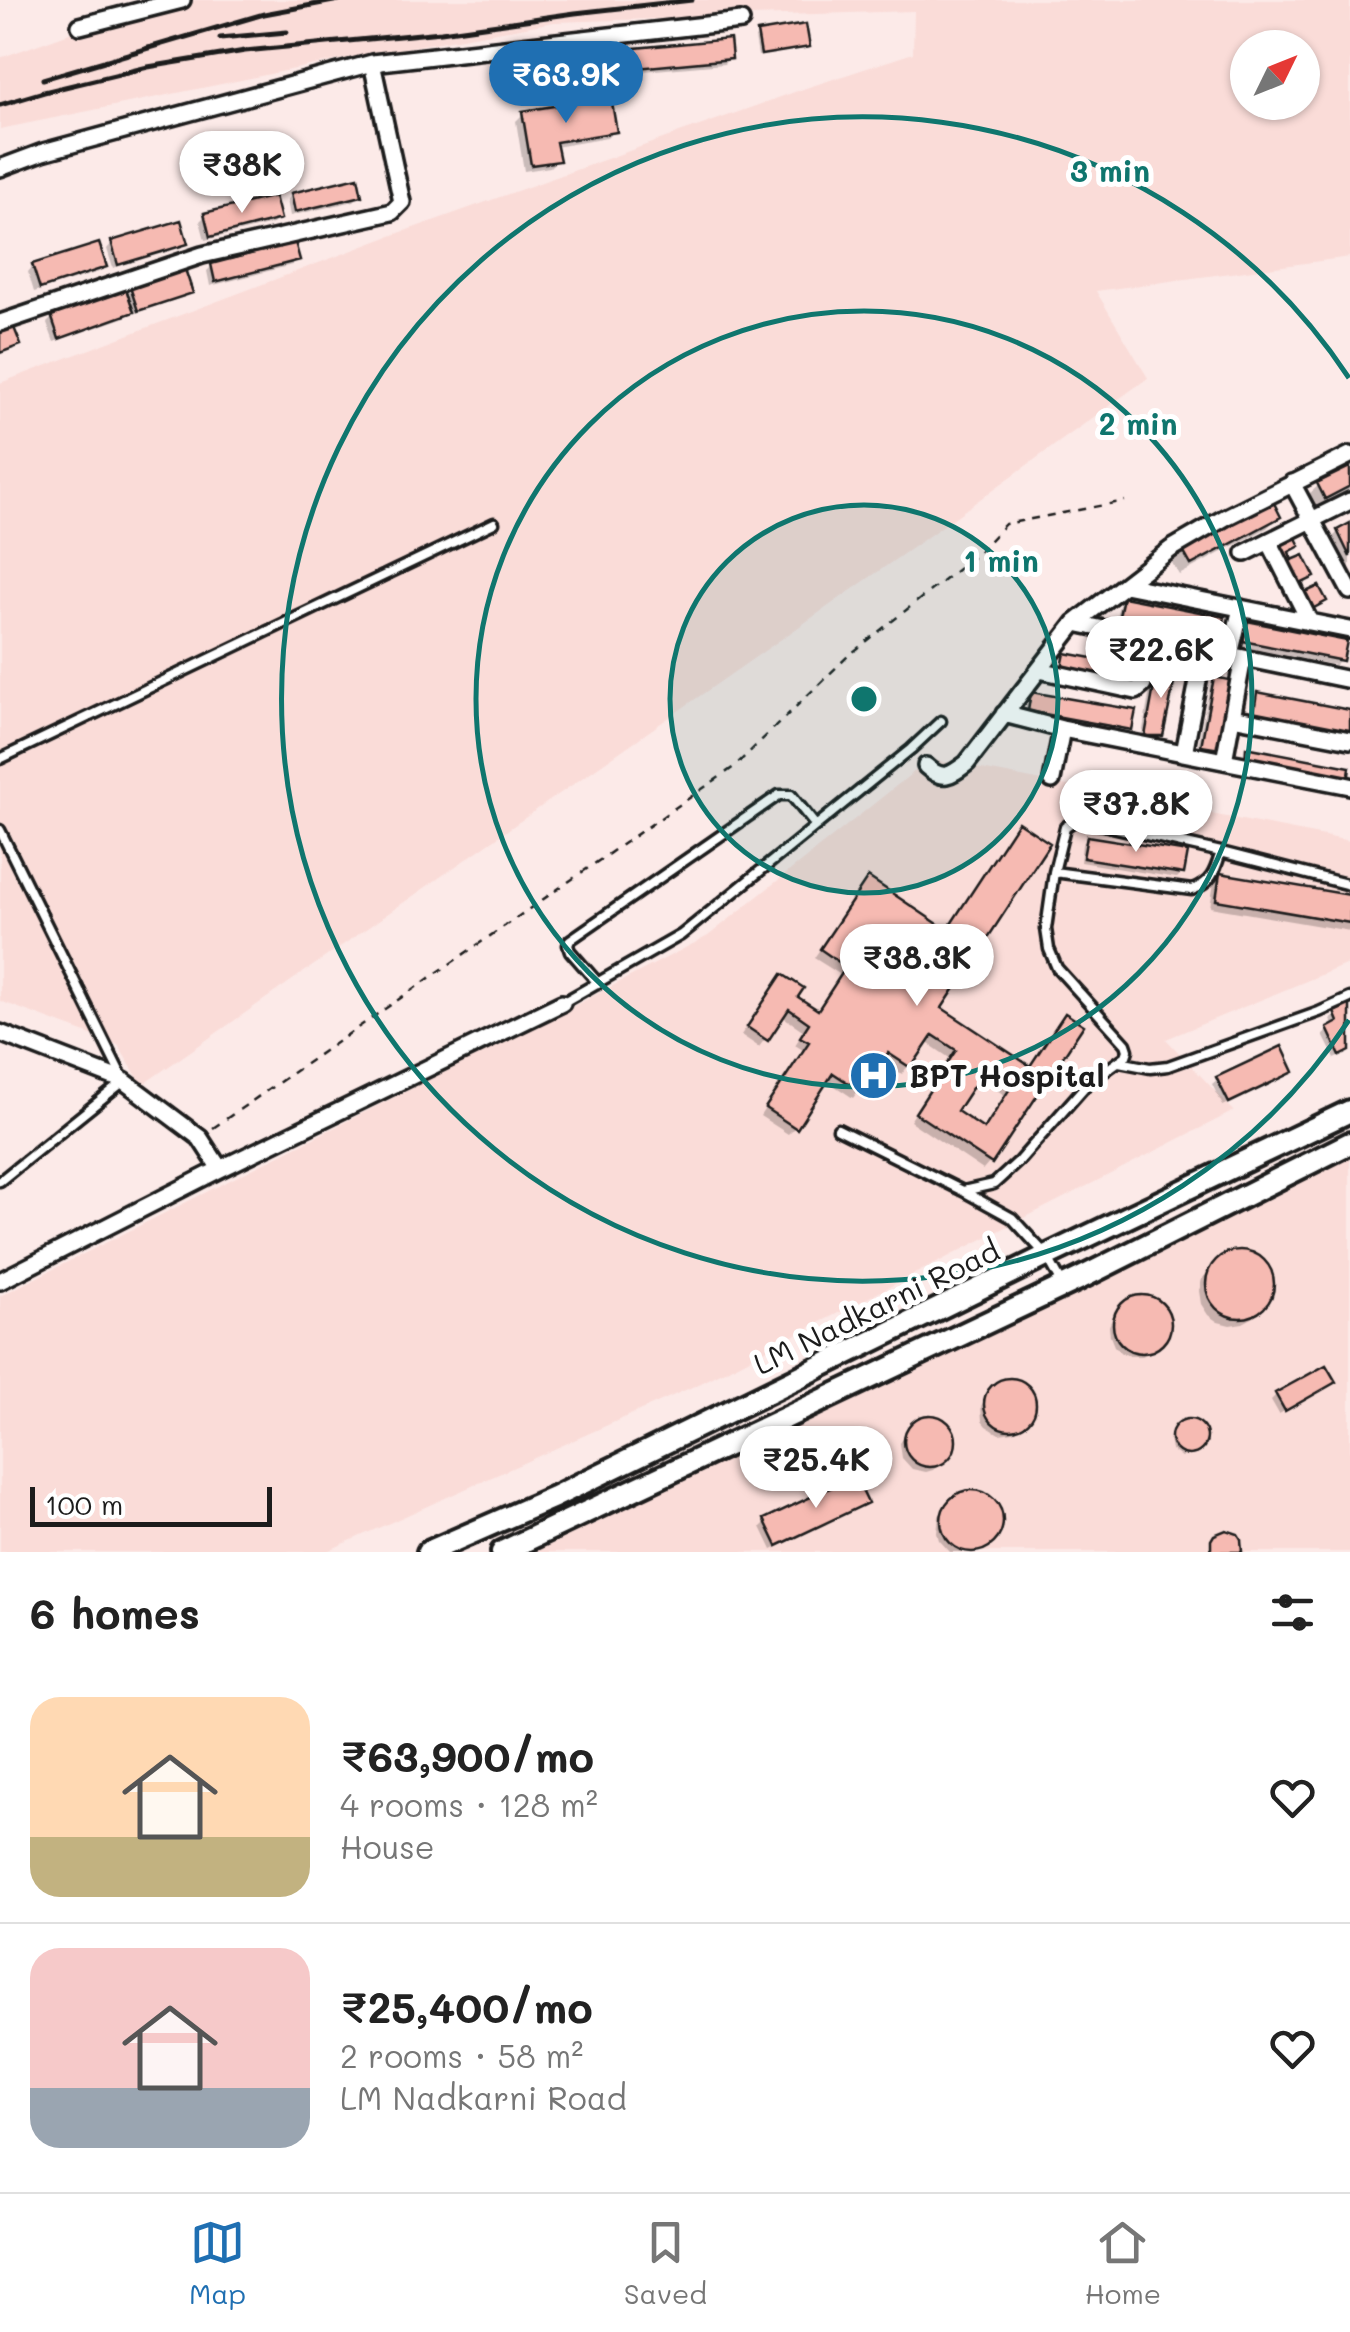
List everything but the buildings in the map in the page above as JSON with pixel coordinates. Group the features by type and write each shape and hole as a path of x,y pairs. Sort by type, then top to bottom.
{"street":[{"path":"80,26 182,0"},
{"path":"0,168 43,152 372,64 741,21"},
{"path":"0,323 202,254 392,212 402,202 372,64"},
{"path":"926,766 945,777 967,763 1075,623 1171,549 1350,455"},
{"path":"1292,484 1350,591"},
{"path":"1246,554 1350,501"},
{"path":"1269,542 1310,622"},
{"path":"1125,584 1350,630"},
{"path":"1224,761 1232,717 1241,608"},
{"path":"1075,623 1350,680"},
{"path":"1038,670 1136,692 1143,685 1153,639"},
{"path":"1184,753 1204,650"},
{"path":"1004,714 1350,786"},
{"path":"1232,717 1350,740"},
{"path":"1052,780 1062,729"},
{"path":"0,1280 562,1003"},
{"path":"0,1033 124,1081 200,1138 220,1169"},
{"name":"LM Nadkarni Road","path":"428,1552 554,1498 1350,1111"},
{"name":"LM Nadkarni Road","path":"502,1552 1064,1286 1350,1142"}],"lane":[{"path":"0,759 494,523"},
{"path":"562,1003 682,935 942,721"},
{"path":"911,749 926,766"},
{"path":"598,983 570,951 570,940 779,795 790,796 816,826"},
{"path":"964,1190 994,1184 1087,1084 1120,1062 1128,1050 1057,968 1049,949 1046,929 1054,872 1066,827 1072,821 1078,819 1350,885"},
{"path":"0,830 124,1081 0,1181"},
{"path":"1054,872 1192,890 1204,886 1213,876 1221,852"},
{"path":"1120,1062 1150,1068 1168,1066 1350,998"},
{"path":"838,1130 964,1190 1012,1218 1047,1256 1064,1286"}],"path":[{"path":"200,1138 734,767 848,656 977,554 1005,524 1125,501"}],"shaded area":[{"path":"192,0 1350,0 1350,257 1096,291 1148,378 919,543 142,1085 118,1045 0,1001 0,383 385,238 913,53 914,11 554,22 359,56 0,129 0,58 89,26"},
{"path":"930,759 1350,841 1350,963 1166,1039 1234,1111 701,1383 325,1552 0,1552 0,1296 708,936"},
{"path":"1350,1146 1350,1552 518,1552"}],"railway":[{"path":"43,79 264,14 339,0"},
{"path":"0,105 148,67 245,51 441,32 692,0"},
{"path":"220,38 287,32"}],"place":[{"name":"BPT Hospital","path":"874,1075"}]}
